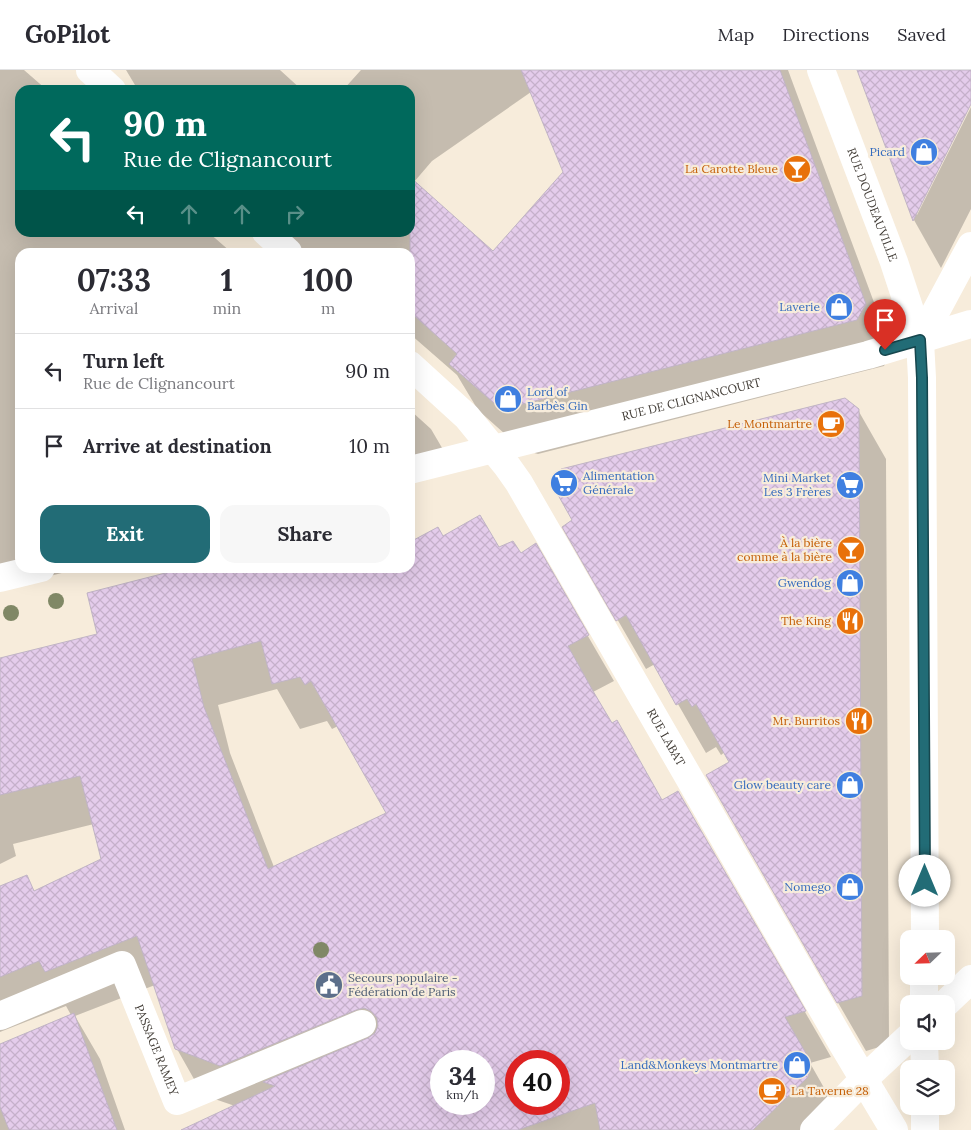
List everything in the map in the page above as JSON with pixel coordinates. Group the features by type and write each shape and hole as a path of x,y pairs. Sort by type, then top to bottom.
{"street":[{"path":"90,70 106,85"},
{"name":"RUE DOUDEAUVILLE","path":"821,70 894,262 920,340 922,378 925,930"},
{"path":"272,237 284,248"},
{"path":"920,340 971,246"},
{"name":"RUE DE CLIGNANCOURT","path":"415,469 920,340 971,324"},
{"name":"RUE LABAT","path":"415,370 467,417 519,483 894,1130"},
{"path":"0,578 20,573"},
{"name":"PASSAGE RAMEY","path":"0,1016 122,965 177,1100 362,1024"},
{"path":"954,995 971,979"},
{"path":"814,1130 900,1045"},
{"path":"925,1115 925,1130"}],"building":[{"path":"521,70 780,70 866,304 857,320 511,407 495,404 449,364 457,354 415,316 415,248 410,248 410,237 415,237 415,181 493,251 563,172"},
{"path":"857,70 971,70 971,104 913,221"},
{"path":"845,398 859,409 862,996 837,1003 706,775 729,762 696,704 692,707 687,699 676,705 626,615 616,621 562,527 572,520 553,486 561,469"},
{"path":"480,515 499,547 513,541 521,553 536,543 589,635 568,646 593,691 612,723 617,720 662,800 678,791 806,1011 785,1017 811,1062 808,1077 753,1130 600,1130 595,1103 570,1112 570,1050 505,1050 505,1115 561,1115 518,1130 181,1130 275,1086 263,1082 368,1038 375,1033 378,1026 377,1018 371,1011 364,1008 356,1010 220,1066 175,1049 137,936 45,972 39,961 0,977 0,886 27,875 34,891 101,859 80,776 0,795 0,658 97,634 87,593 165,573 415,573 415,539 438,527 443,536","holes":["261,641 272,684 300,677 305,685 311,681 386,813 268,869 204,707 192,659"]},
{"path":"74,1013 117,1130 9,1130 0,1107 0,1044"}],"place":[{"name":"Picard","path":"924,152"},
{"name":"La Carotte Bleue","path":"797,169"},
{"name":"Laverie","path":"839,307"},
{"name":"Lord of Barbès Gin","path":"508,399"},
{"name":"Le Montmartre","path":"831,424"},
{"name":"Alimentation Générale","path":"564,483"},
{"name":"Mini Market Les 3 Frères","path":"850,485"},
{"name":"À la bière comme à la bière","path":"851,550"},
{"name":"Gwendog","path":"850,583"},
{"name":"The King","path":"850,621"},
{"name":"Mr. Burritos","path":"859,721"},
{"name":"Glow beauty care","path":"850,785"},
{"name":"Nomego","path":"850,887"},
{"name":"Secours populaire - Fédération de Paris","path":"329,985"},
{"name":"Land&Monkeys Montmartre","path":"797,1065"},
{"name":"La Taverne 28","path":"772,1091"}],"route":[{"path":"885,350 920,340 922,378 925,881"}]}
